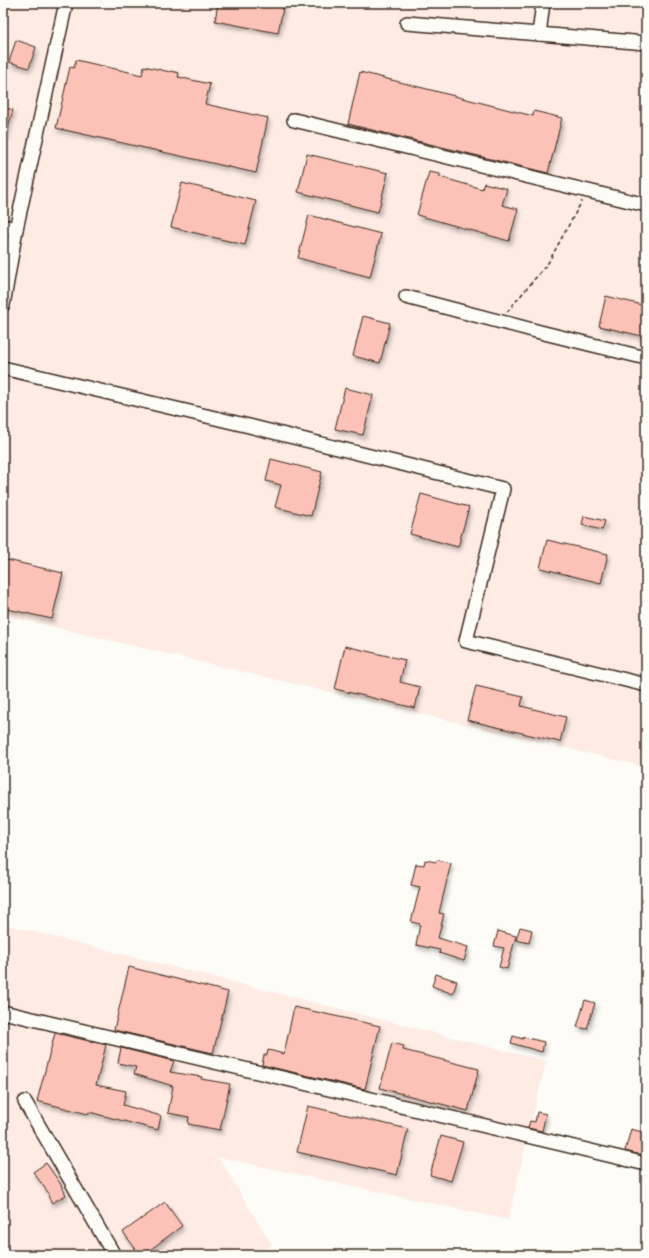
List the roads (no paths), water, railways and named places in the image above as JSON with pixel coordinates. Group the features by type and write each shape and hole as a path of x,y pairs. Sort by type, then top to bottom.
{"street":[{"path":"3,305 16,229 66,3"},
{"path":"539,34 543,3"},
{"path":"407,23 646,43"},
{"path":"294,120 646,205"},
{"path":"3,226 16,229"},
{"path":"406,296 646,358"},
{"path":"3,368 249,426 503,489 466,641 646,685"},
{"path":"3,1012 646,1164"},
{"path":"25,1102 114,1255"}]}
